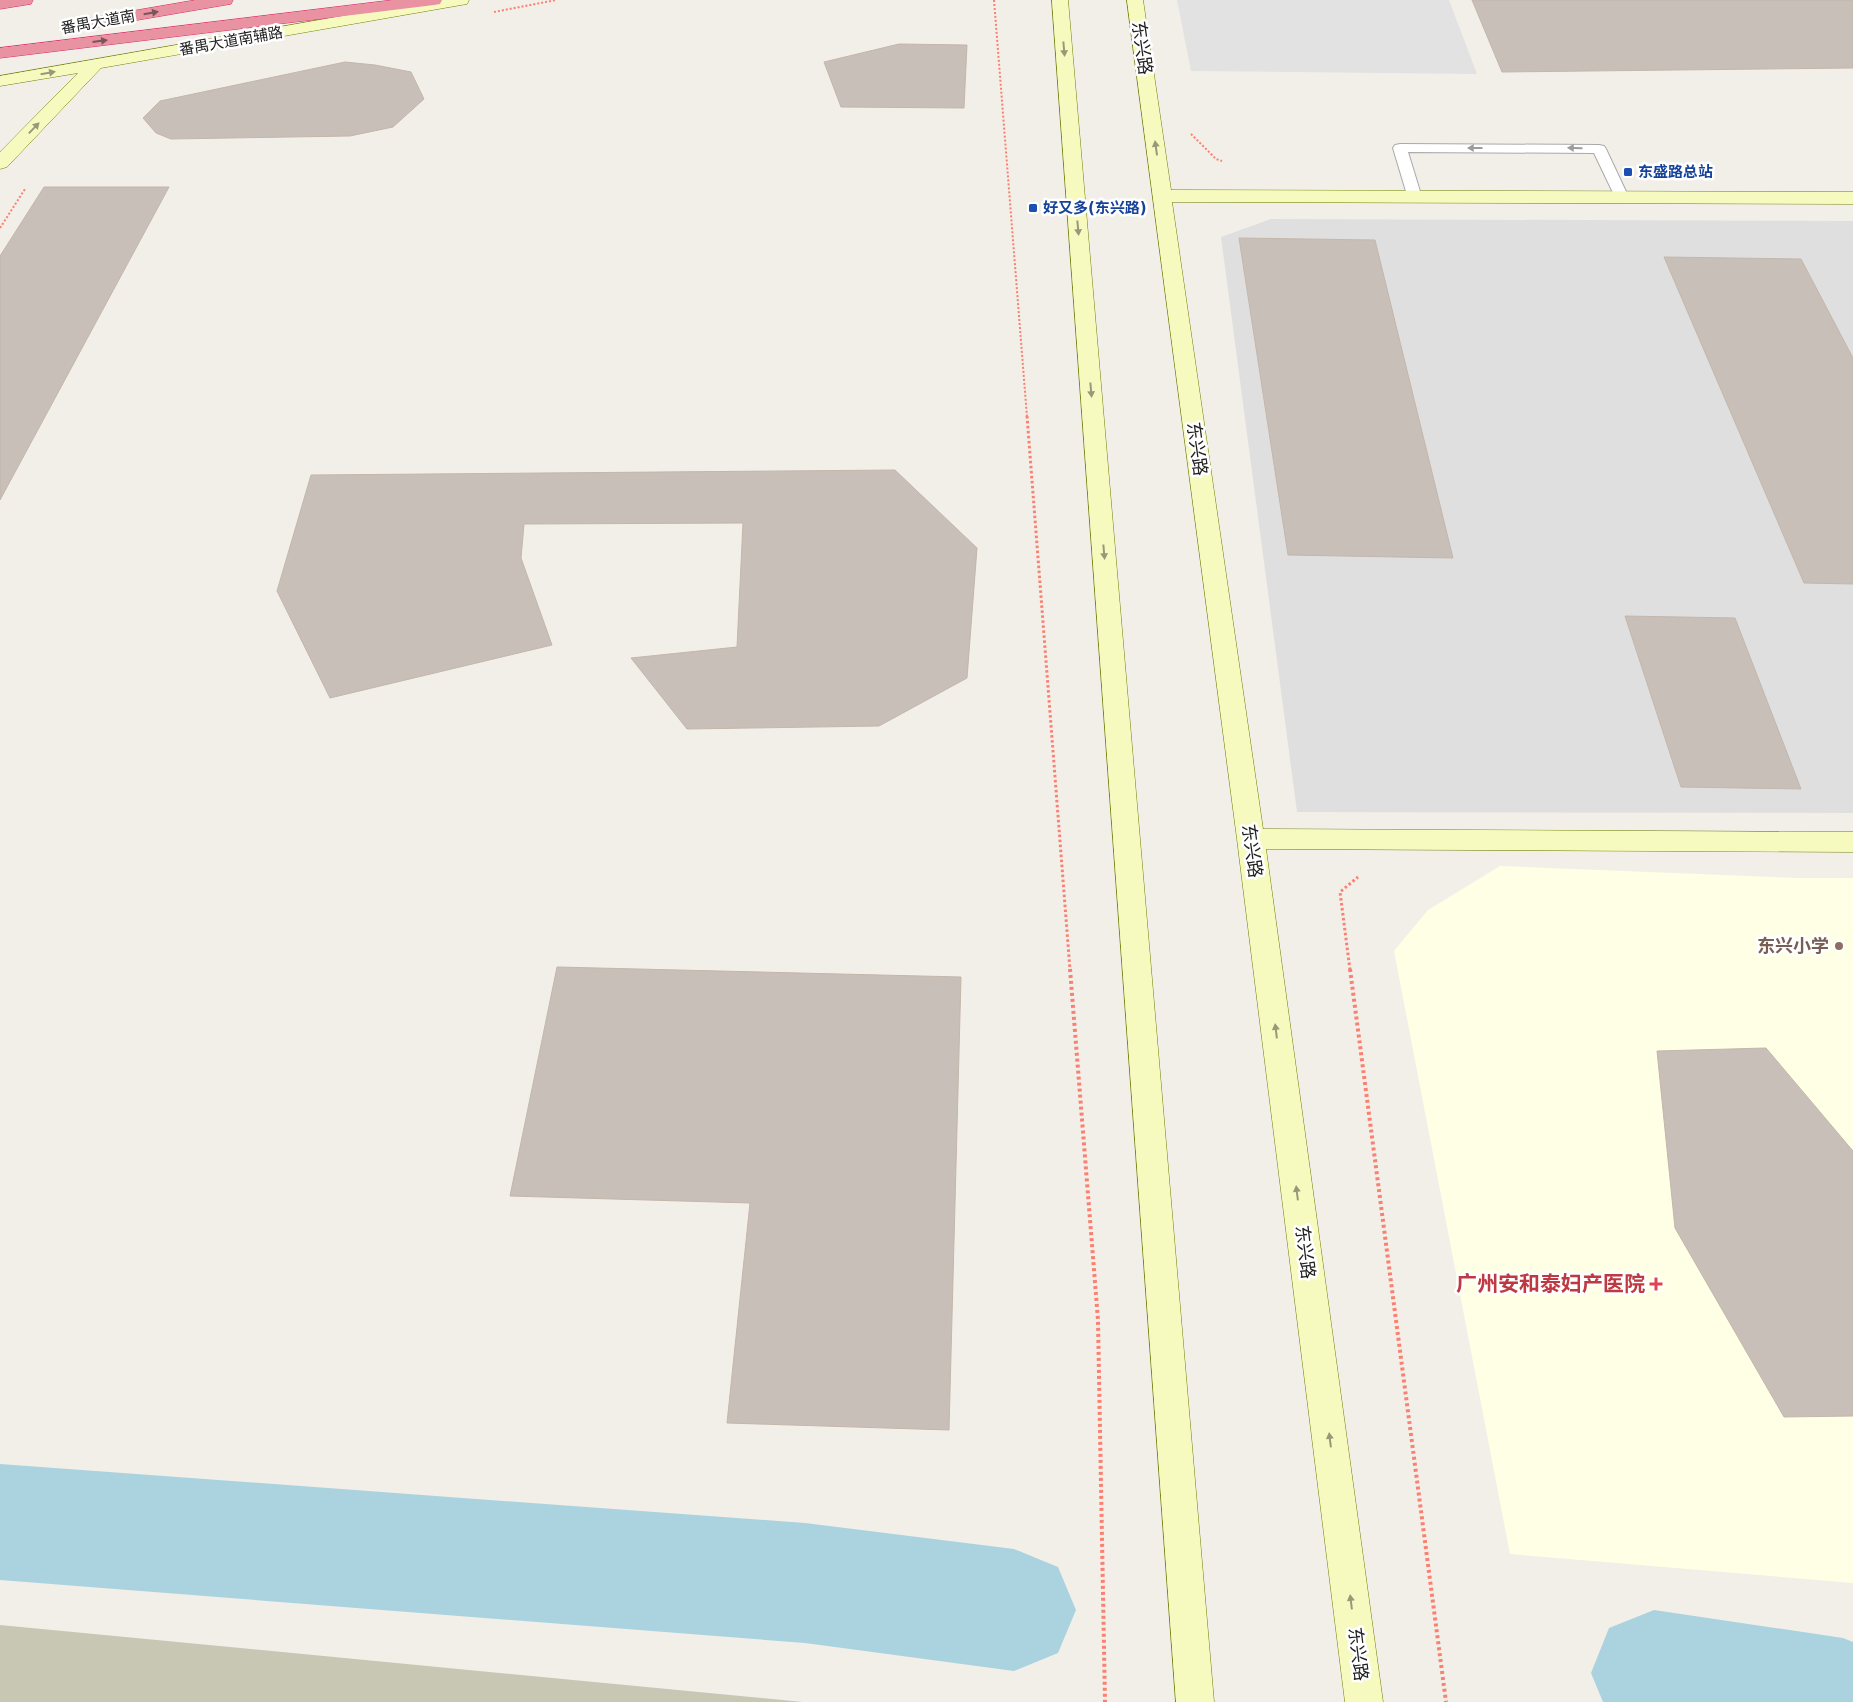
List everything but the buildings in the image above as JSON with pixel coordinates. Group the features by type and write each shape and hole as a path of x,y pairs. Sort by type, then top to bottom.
{"highway":[{"path":"0,4 25,0"},
{"name":"番禺大道南","path":"0,39 225,0"},
{"path":"0,53 434,0"}],"main road":[{"name":"番禺大道南辅路","path":"0,81 461,0"},
{"path":"1060,0 1196,1702"},
{"name":"东兴路","path":"1135,0 1251,839 1364,1702"},
{"path":"0,163 96,64"},
{"path":"1162,196 1853,198"},
{"path":"1251,839 1853,842"}],"lane":[{"path":"1415,198 1400,148 1599,149 1622,198"}],"path":[{"path":"994,0 1098,1320 1105,1702"},
{"path":"1366,872 1340,892 1446,1702"}],"shaded area":[{"path":"1177,0 1449,0 1477,74 1191,71"},
{"path":"1271,219 1853,221 1853,813 1297,812 1221,237"},
{"name":"广州安和泰妇产医院","path":"1500,866 1798,878 1853,878 1853,1583 1510,1554 1394,951 1428,910"},
{"path":"0,1625 803,1702 0,1702"}],"waterway":[{"path":"0,1522 805,1583 1014,1610"},
{"path":"1654,1673 1843,1702"}],"place":[{"name":"东盛路总站","path":"1628,172"},
{"name":"好又多(东兴路)","path":"1033,208"},
{"name":"东兴小学","path":"1839,946"},
{"name":"广州安和泰妇产医院","path":"1656,1284"}]}
